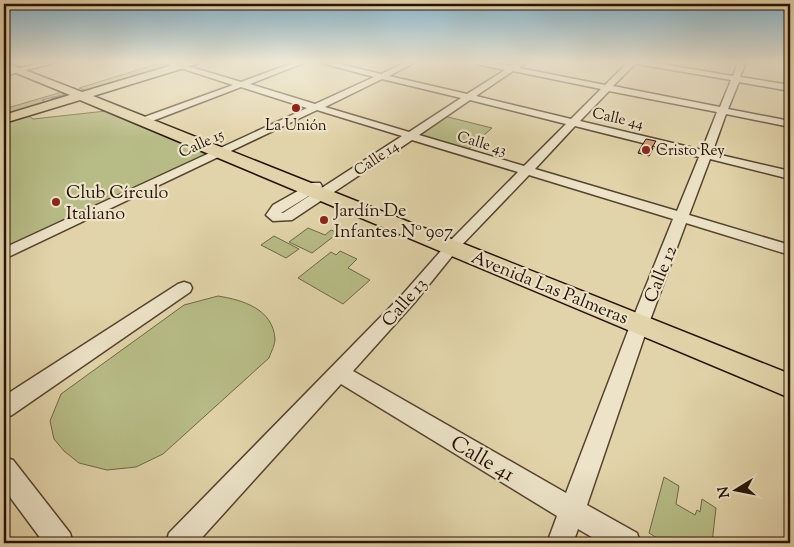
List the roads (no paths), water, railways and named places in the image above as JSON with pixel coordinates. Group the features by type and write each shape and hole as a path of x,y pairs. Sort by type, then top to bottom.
{"main road":[{"name":"Avenida Las Palmeras","path":"68,88 641,320 790,376"},
{"path":"4,119 87,88"},
{"path":"4,108 91,88"},
{"name":"Avenida Las Palmeras","path":"641,320 790,386"}],"street":[{"path":"146,120 233,88"},
{"name":"Calle 43","path":"248,88 790,250"},
{"name":"Calle 15","path":"4,254 358,88"},
{"name":"Calle 44","path":"427,88 790,175"},
{"name":"Calle 14","path":"320,190 483,88"},
{"path":"607,88 790,124"},
{"name":"Calle 13","path":"179,543 409,298 454,244 607,88"},
{"name":"Calle 12","path":"560,543 641,320 733,88"},
{"path":"4,408 184,288"},
{"name":"Calle 41","path":"339,373 627,543"},
{"path":"4,469 60,543"}],"waterway":[{"path":"52,99 66,95"}],"place":[{"name":"La Unión","path":"296,108"},
{"name":"Cristo Rey","path":"646,150"},
{"name":"Club Círculo Italiano","path":"56,202"},
{"name":"Jardín De Infantes Nº 907","path":"324,220"}]}
